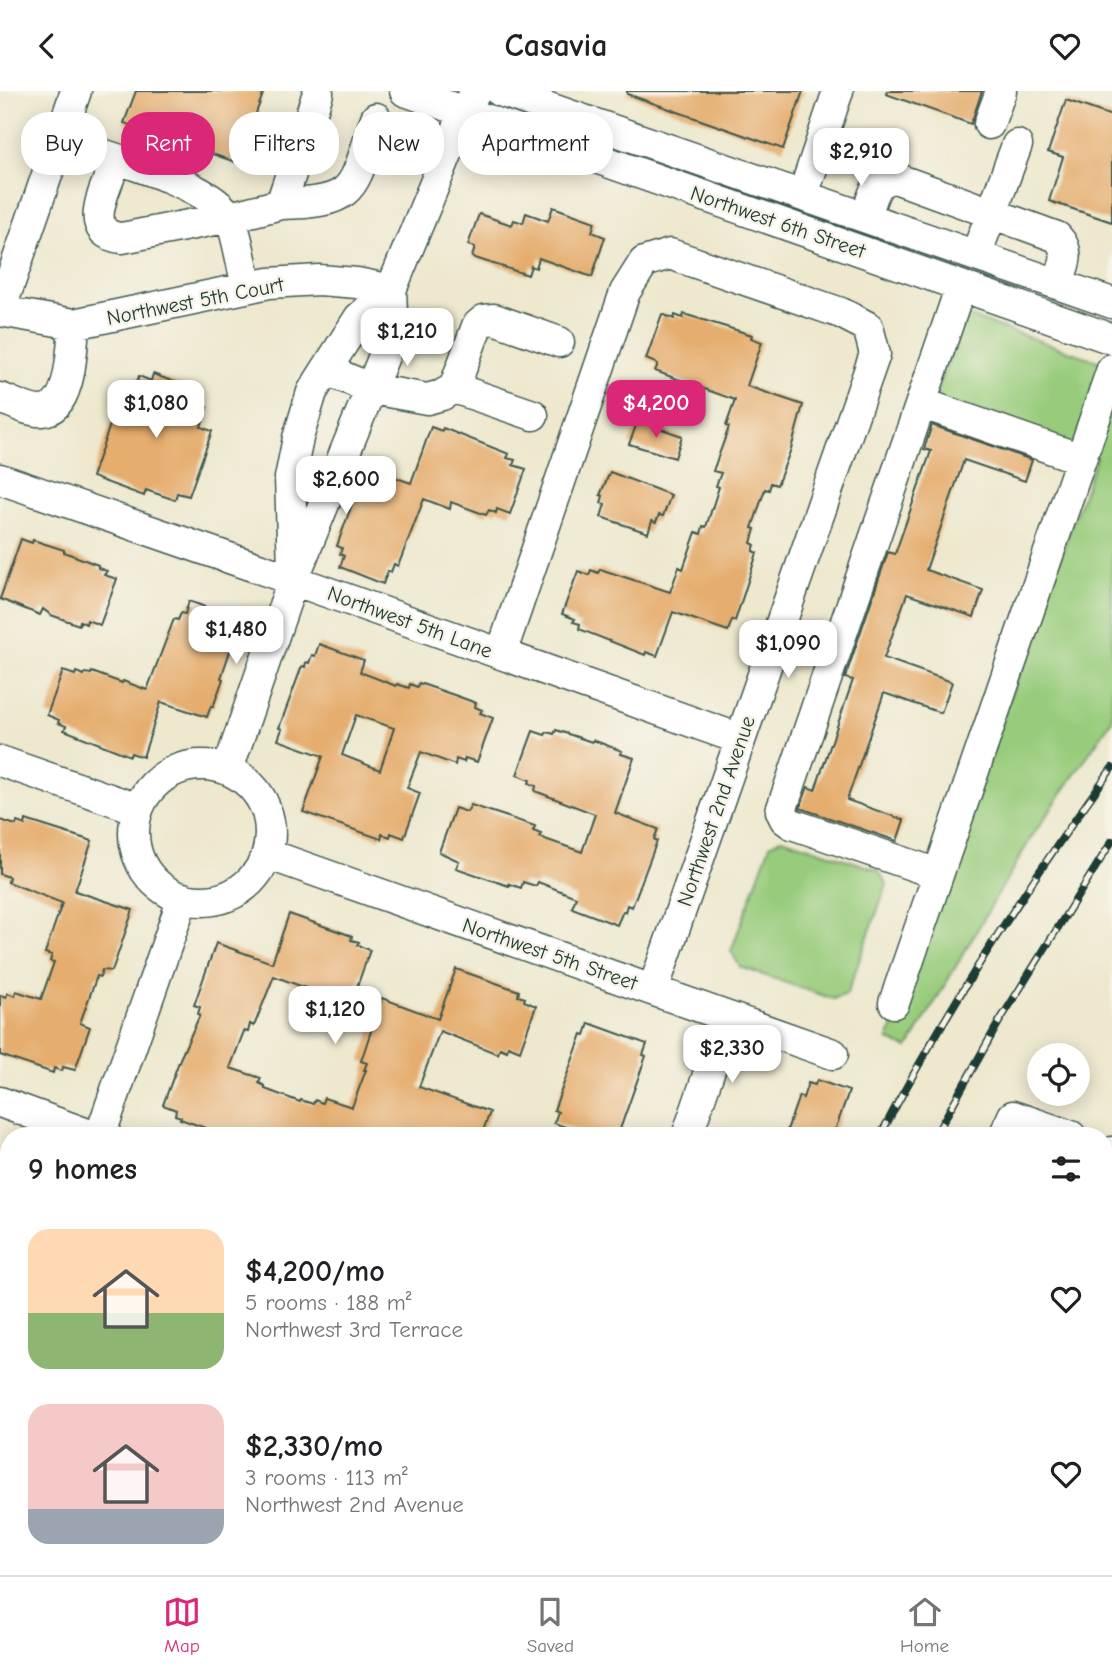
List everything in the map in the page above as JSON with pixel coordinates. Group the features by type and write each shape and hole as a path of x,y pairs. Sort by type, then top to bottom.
{"street":[{"path":"68,112 76,91"},
{"name":"Northwest 6th Street","path":"405,91 471,102 961,286 1112,339"},
{"name":"Northwest 6th Street","path":"500,91 1112,303"},
{"path":"803,195 838,91"},
{"path":"989,124 1001,91"},
{"path":"281,204 318,93"},
{"path":"228,769 293,580 393,334 391,291 456,132 471,102"},
{"path":"976,255 1017,145"},
{"path":"107,157 193,187 214,200 230,217 247,287"},
{"path":"116,160 98,213 103,232 122,238 281,204 327,201 342,195 353,185 356,175"},
{"path":"0,311 46,175"},
{"path":"866,217 878,183 886,178 895,178 1057,237 1065,246 1067,257 1058,284"},
{"name":"Northwest 2nd Avenue","path":"502,654 625,292 644,262 670,254 841,313 868,327 875,353 653,990"},
{"name":"Northwest 5th Court","path":"0,311 74,324 269,283 357,283 391,291"},
{"path":"938,874 792,824 785,819 781,811 961,286"},
{"path":"293,580 290,478 298,438 312,393 359,318 391,291"},
{"path":"327,370 372,389 427,399 454,388 477,326 484,320 494,319 559,342"},
{"path":"0,398 39,411 50,409 59,402 70,373 74,324"},
{"path":"894,1003 1112,369"},
{"path":"454,388 533,415"},
{"path":"921,403 1081,459"},
{"name":"Northwest 5th Lane","path":"0,479 740,739"},
{"path":"0,761 138,809"},
{"path":"204,765 228,769 258,794 267,813 270,833 267,854 257,873 243,888 224,897 203,901 183,898 151,879 141,863 134,836 138,809 148,791 164,777 183,768 204,765"},
{"name":"Northwest 5th Street","path":"267,854 833,1053"},
{"path":"103,1127 183,898"},
{"path":"690,1127 729,1017"},
{"path":"0,1102 68,1127"}],"green space":[{"path":"965,315 1112,366 1112,720 1031,838 908,1048 888,1040 1097,455 934,400"},
{"path":"782,838 878,870 887,884 847,994 833,999 740,967 731,951 770,845"}],"building":[{"path":"136,91 264,91 256,112 229,112 229,160 215,155 215,112 128,112"},
{"path":"627,91 803,91 783,149 627,94"},
{"path":"887,91 982,91 971,124 886,94"},
{"path":"1066,100 1112,116 1112,222 1049,201 1063,157 1048,152"},
{"path":"553,207 595,222 592,232 605,237 592,277 539,258 536,268 531,266 528,275 472,257 475,247 468,245 479,214 512,225 514,220 523,223 526,213 548,221"},
{"path":"662,314 674,319 675,315 683,318 684,314 752,335 751,338 762,342 747,386 803,405 791,449 777,485 771,483 769,490 765,489 752,528 755,529 751,543 755,545 753,551 757,553 735,621 732,620 728,631 673,612 657,656 646,652 645,655 579,629 580,624 573,622 575,619 562,614 578,571 589,575 591,570 598,573 600,569 670,592 679,567 683,569 696,532 701,534 703,526 706,527 721,473 713,471 729,427 726,426 735,400 655,371 658,364 646,359"},
{"path":"153,374 201,392 196,403 207,407 201,427 212,431 189,496 177,493 175,500 146,490 144,496 92,477 111,422 114,423 121,402 129,405 139,376 151,381"},
{"path":"638,421 682,436 675,458 629,444"},
{"path":"932,425 1032,460 1025,481 964,460 926,570 983,590 974,617 907,594 884,658 952,682 941,713 884,693 847,800 904,820 897,841 800,808 808,787 815,790 853,680 845,678 888,552 895,554 931,451 924,449"},
{"path":"431,427 442,431 443,428 509,454 507,458 515,460 513,465 526,469 510,514 497,509 496,513 489,510 486,515 451,502 450,509 424,499 398,566 394,564 391,572 388,571 383,584 340,567 344,556 340,554 342,548 337,546 361,479 364,480 368,468 411,483"},
{"path":"610,472 671,495 663,516 659,515 656,522 652,521 648,533 601,517 605,504 601,503 603,496 600,495"},
{"path":"21,539 64,550 98,565 98,568 107,571 104,575 117,579 100,625 87,620 86,624 80,621 79,625 51,615 43,609 40,615 0,599"},
{"path":"189,601 233,617 229,629 232,631 230,638 234,639 221,678 223,679 207,717 161,702 143,757 131,753 130,756 64,730 66,726 47,715 63,671 75,675 76,672 84,675 92,672 147,690 174,619 178,620 181,613 185,614"},
{"path":"319,644 364,660 360,672 396,686 397,684 409,688 410,684 417,687 419,683 457,696 476,703 475,707 482,710 480,713 493,718 477,762 465,758 464,762 456,759 455,765 421,752 407,788 420,793 404,838 391,833 390,837 382,834 381,839 303,812 323,756 278,740 282,729 279,728 302,666 305,667 306,662 309,663 312,655 315,656","holes":["356,715 394,728 380,770 342,755"]},
{"path":"556,730 592,742 593,740 634,758 615,813 658,829 654,839 657,841 632,907 627,905 617,925 572,908 576,897 538,882 536,886 523,882 521,888 509,886 456,868 459,861 439,852 455,808 467,812 471,805 535,826 533,831 541,834 539,837 582,852 595,814 535,791 536,786 529,783 530,780 517,775 533,731 545,735 547,732 554,734"},
{"path":"0,820 25,825 26,820 92,841 75,891 133,910 112,971 102,970 100,977 97,976 80,1023 90,1027 75,1070 63,1067 62,1071 54,1068 53,1073 0,1055 0,995 6,997 8,993 15,996 16,991 41,999 54,962 50,961 52,955 45,953 62,903 8,882 9,877 0,874"},
{"path":"289,914 352,936 351,940 359,942 357,945 370,950 354,995 342,991 340,995 334,992 332,998 274,976 254,1026 250,1024 248,1032 244,1031 230,1068 261,1078 259,1083 265,1086 265,1089 313,1104 315,1100 322,1103 324,1098 352,1107 366,1070 367,1063 361,1061 382,998 438,1019 456,969 519,991 518,996 536,1006 520,1051 508,1046 507,1051 500,1048 498,1054 440,1031 419,1087 490,1112 484,1127 203,1127 180,1119 181,1117 175,1115 176,1110 163,1105 200,1015 200,1007 194,1005 216,943 272,963"},
{"path":"589,1023 647,1044 643,1055 646,1056 621,1127 565,1127 554,1123 558,1112 554,1110 582,1034 585,1035"},
{"path":"817,1080 849,1091 836,1127 788,1127 799,1096 803,1098 808,1083 815,1085"}],"railway":[{"path":"885,1127 989,948 1112,768"},
{"path":"940,1127 999,1022 1112,841"}]}
